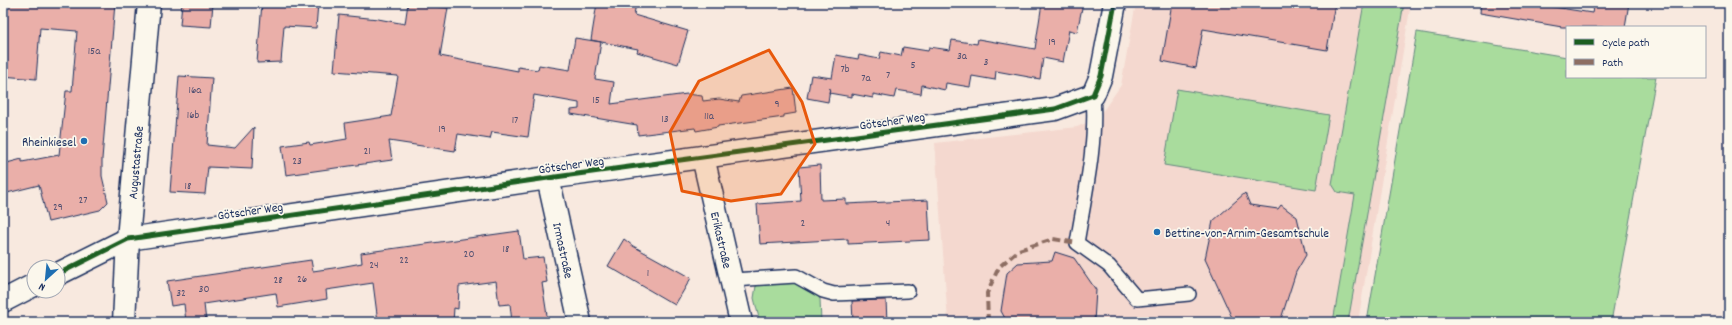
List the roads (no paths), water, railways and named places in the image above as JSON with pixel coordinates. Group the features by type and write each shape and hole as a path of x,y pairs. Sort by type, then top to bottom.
{"street":[{"name":"Augustastraße","path":"124,322 128,239 149,3"},
{"path":"1093,95 1101,76 1115,3"},
{"name":"Götscher Weg","path":"66,270 128,239 548,178 1055,109 1093,95"},
{"name":"Erikastraße","path":"703,157 741,322"},
{"name":"Irmastraße","path":"548,178 580,322"},
{"path":"3,301 26,289"}],"lane":[{"path":"1093,95 1095,119 1078,243 1109,266 1137,299 1189,294"},
{"path":"732,280 796,276 823,291 834,294 908,291"}],"place":[{"name":"Rheinkiesel","path":"84,141"},
{"name":"Bettine-von-Arnim-Gesamtschule","path":"1157,232"}]}
